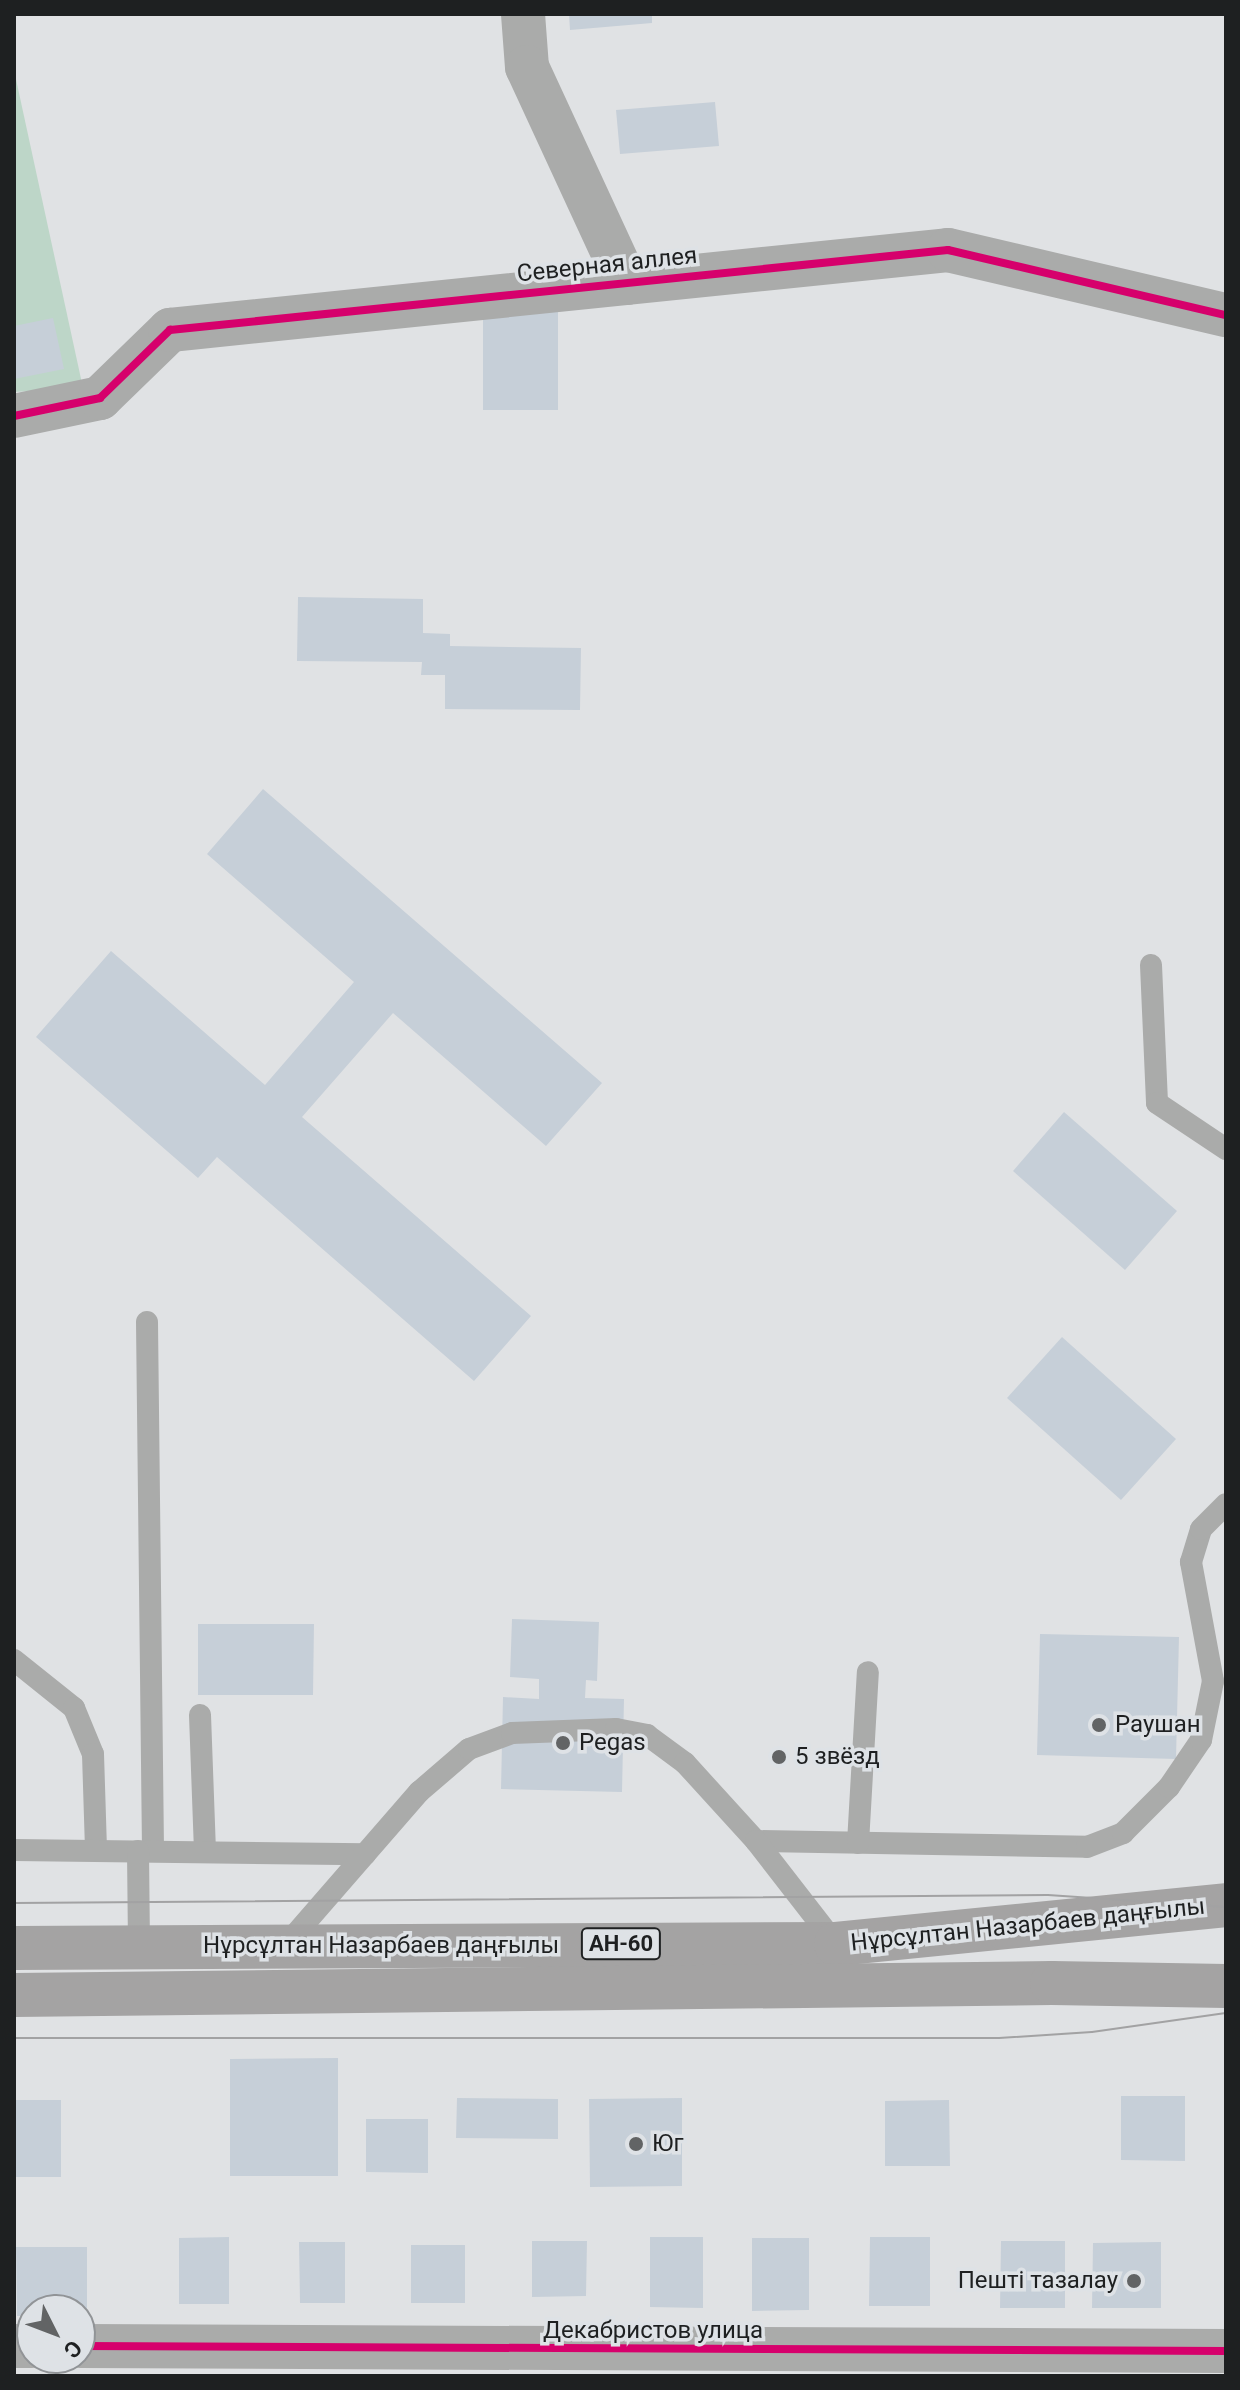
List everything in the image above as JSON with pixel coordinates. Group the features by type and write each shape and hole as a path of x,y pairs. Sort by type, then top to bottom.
{"main road":[{"name":"Нұрсұлтан Назарбаев даңғылы","path":"14,1948 836,1944 1226,1905"},
{"name":"Нұрсұлтан Назарбаев даңғылы","path":"14,1995 1036,1983 1226,1986"}],"street":[{"path":"523,14 527,67 627,283"},
{"name":"Северная аллея","path":"14,416 100,398 170,330 948,250 1226,315"},
{"name":"Декабристов улица","path":"96,2346 1226,2351"}],"lane":[{"path":"1151,965 1157,1103 1226,1149"},
{"path":"139,1948 146,1851 147,1322"},
{"path":"756,1841 1087,1847 1123,1833 1169,1787 1201,1740 1213,1681 1191,1562 1201,1529 1226,1504"},
{"path":"14,1660 74,1708 93,1754 96,1850"},
{"path":"858,1843 868,1672"},
{"path":"200,1715 205,1852"},
{"path":"286,1945 419,1792 469,1749 512,1733 616,1729 647,1735 668,1747 756,1841 836,1944"},
{"path":"14,1850 365,1854"}],"green space":[{"path":"14,70 83,388 14,392"}],"building":[{"path":"569,14 652,14 652,23 570,30"},
{"path":"715,102 719,146 620,154 616,110"},
{"path":"483,310 558,310 558,410 483,410"},
{"path":"53,318 64,369 14,379 14,326"},
{"path":"298,597 423,599 423,633 450,634 450,646 581,648 580,710 445,709 445,675 421,675 422,662 297,661"},
{"path":"263,789 602,1083 546,1146 393,1013 302,1117 531,1316 474,1381 217,1157 198,1178 36,1037 111,951 265,1085 354,982 207,854"},
{"path":"1064,1112 1177,1211 1125,1270 1013,1171"},
{"path":"1062,1337 1176,1439 1121,1500 1007,1398"},
{"path":"512,1619 599,1622 597,1681 586,1680 585,1698 624,1699 622,1792 501,1789 503,1697 539,1699 539,1679 510,1677"},
{"path":"198,1624 314,1624 313,1695 198,1695"},
{"path":"1040,1634 1179,1637 1176,1759 1037,1755"},
{"path":"338,2058 338,2176 230,2176 230,2059"},
{"path":"1121,2096 1185,2096 1185,2161 1121,2160"},
{"path":"457,2098 558,2099 558,2139 456,2138"},
{"path":"682,2098 682,2186 590,2187 589,2099"},
{"path":"14,2100 61,2100 61,2177 14,2177"},
{"path":"949,2100 950,2166 885,2166 885,2101"},
{"path":"366,2119 428,2119 428,2173 366,2172"},
{"path":"229,2237 229,2304 179,2304 179,2238"},
{"path":"650,2237 703,2237 703,2308 650,2307"},
{"path":"870,2237 930,2237 930,2306 869,2306"},
{"path":"752,2238 809,2238 809,2310 752,2311"},
{"path":"532,2241 587,2241 586,2296 532,2297"},
{"path":"1001,2241 1065,2241 1065,2308 1000,2308"},
{"path":"299,2242 345,2242 345,2303 300,2303"},
{"path":"1161,2242 1161,2308 1092,2308 1093,2243"},
{"path":"411,2245 465,2245 465,2303 411,2303"},
{"path":"16,2247 87,2247 87,2294 17,2294"}],"tram line":[{"path":"14,1903 1048,1895 1226,1907"},
{"path":"14,2038 999,2038 1092,2032 1226,2013"}],"cycle path":[{"path":"14,416 100,398 170,330 948,250 1226,315"},
{"path":"96,2346 1226,2351"}],"place":[{"name":"Раушан","path":"1099,1725"},
{"name":"Pegas","path":"563,1743"},
{"name":"5 звёзд","path":"779,1757"},
{"name":"Юг","path":"636,2144"},
{"name":"Пешті тазалау","path":"1134,2281"}]}
